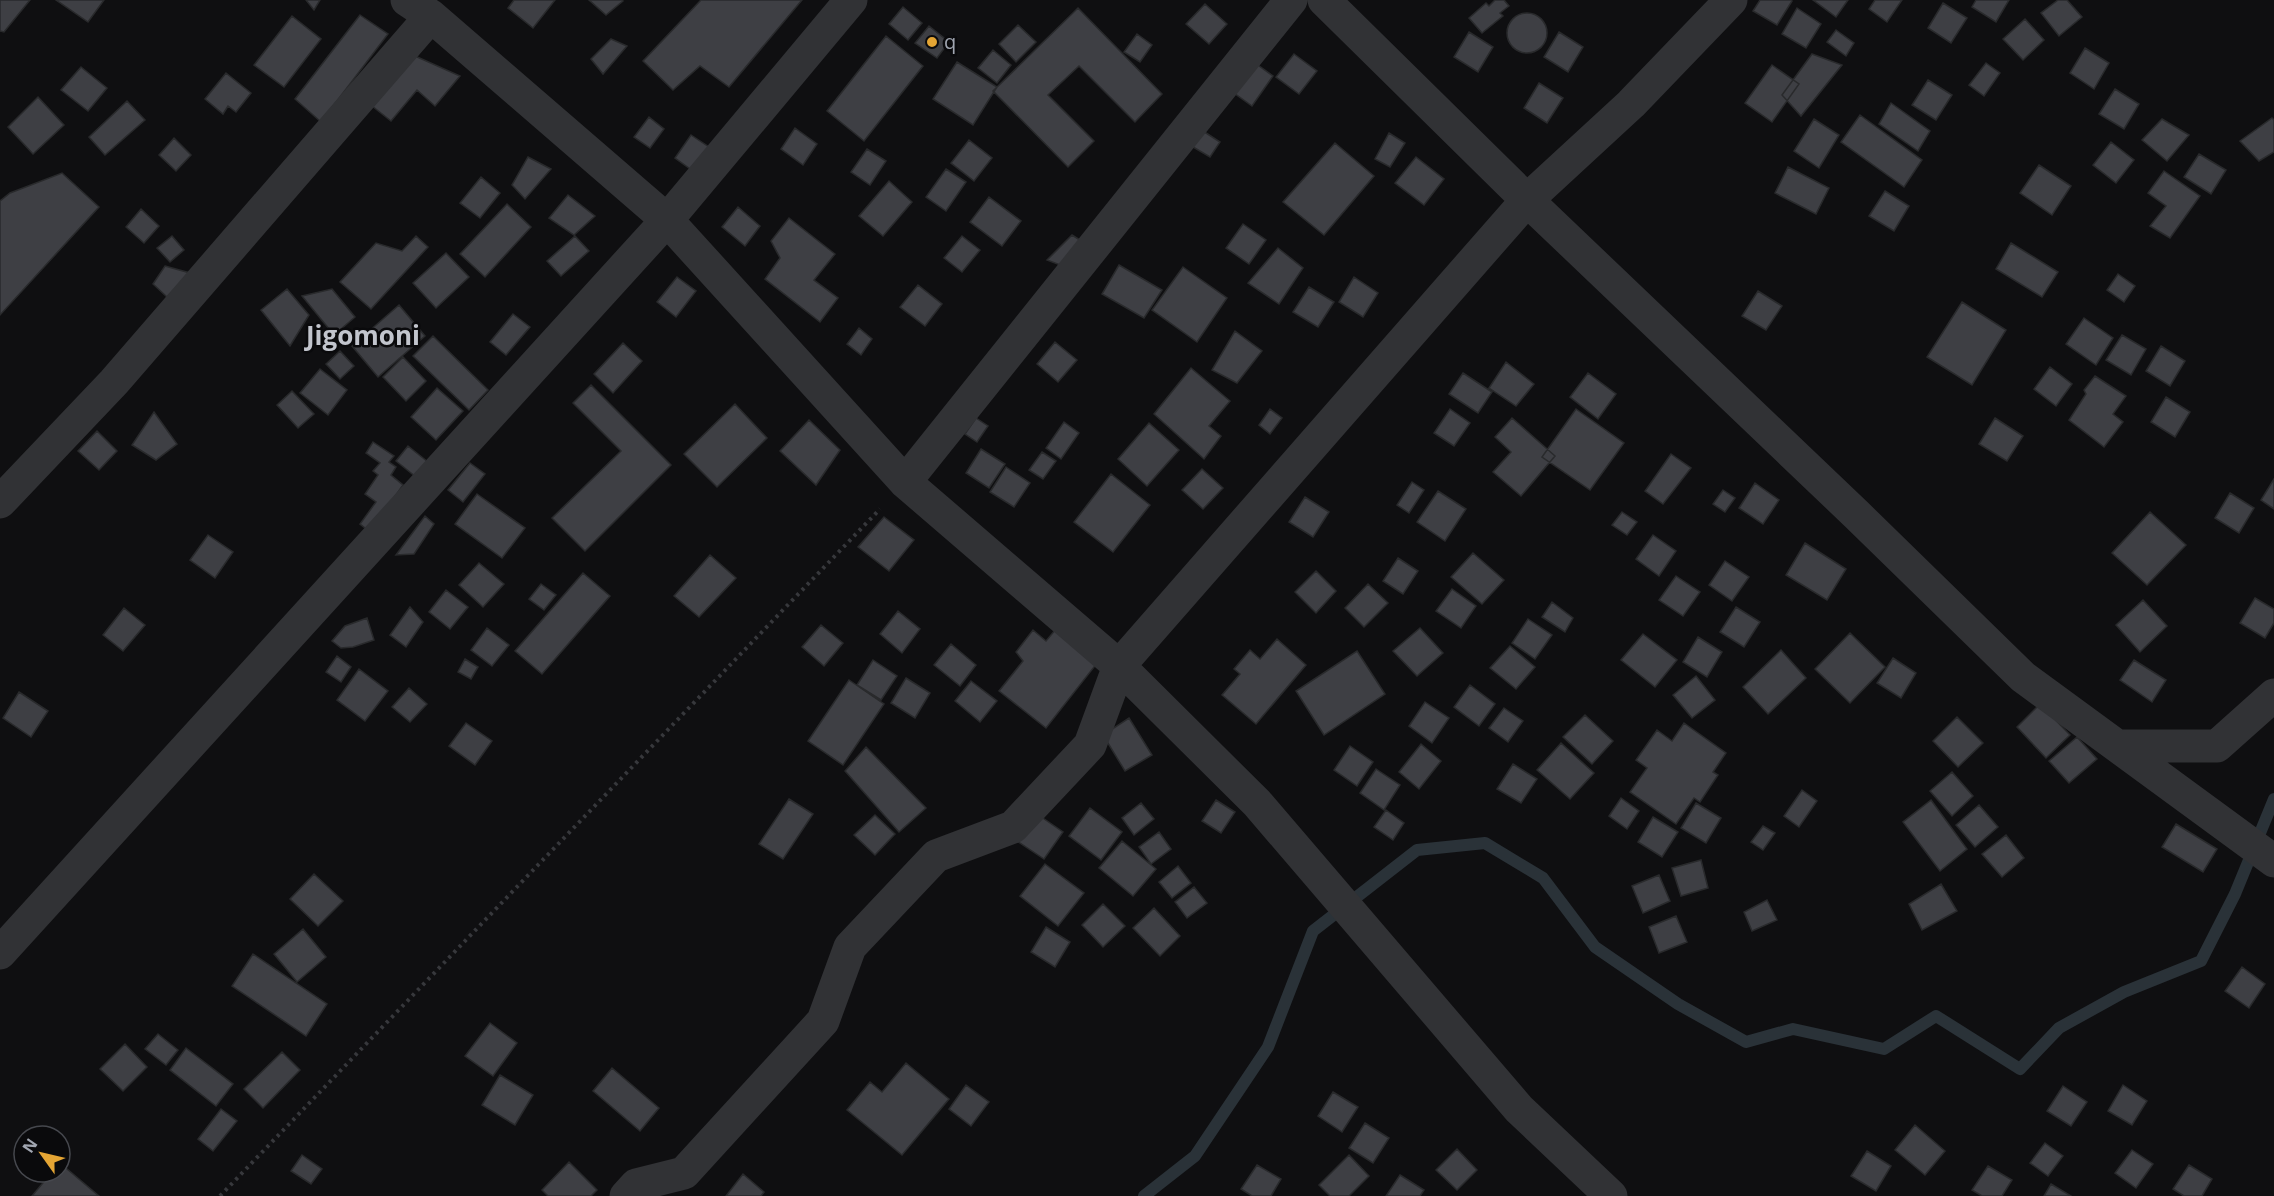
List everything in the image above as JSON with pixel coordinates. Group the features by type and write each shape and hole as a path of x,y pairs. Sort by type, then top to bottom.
{"street":[{"path":"0,953 666,220 851,0"},
{"path":"905,482 1291,0"},
{"path":"1324,0 1527,200 2023,677 2274,861"},
{"path":"626,1196 636,1185 684,1173 823,1021 850,947 936,856 1013,827 1090,745 1119,666 1527,200 1631,104 1731,0"},
{"path":"0,502 114,382 419,8 666,220 905,482 1119,666 1257,803 1520,1109 1611,1196"},
{"path":"2118,746 2217,746 2274,695"}],"path":[{"path":"220,1196 905,482"}],"building":[{"path":"0,0 30,0 4,32 0,31"},
{"path":"56,0 104,0 88,22"},
{"path":"306,0 320,0 314,10"},
{"path":"514,0 555,0 533,28 508,8"},
{"path":"589,0 622,0 623,1 606,15"},
{"path":"701,0 802,0 729,87 700,66 673,90 643,61"},
{"path":"1495,0 1504,0 1509,6 1500,13 1503,16 1482,33 1469,18 1486,3 1489,6"},
{"path":"1760,0 1792,1 1777,25 1753,11"},
{"path":"1813,0 1848,0 1836,17"},
{"path":"1875,0 1902,0 1887,22 1869,9"},
{"path":"1976,0 2009,0 1996,22 1972,7"},
{"path":"2058,0 2067,0 2082,17 2059,36 2041,13"},
{"path":"1943,3 1967,18 1951,43 1928,28"},
{"path":"1205,4 1227,24 1209,44 1186,24"},
{"path":"903,7 922,23 908,40 889,24"},
{"path":"1078,8 1162,94 1135,122 1079,66 1048,95 1094,141 1068,167 993,91"},
{"path":"1797,8 1821,24 1806,48 1782,34"},
{"path":"1527,13 1535,14 1541,19 1546,25 1546,41 1541,47 1535,52 1527,53 1519,52 1513,47 1508,41 1507,33 1508,25 1513,19 1519,14"},
{"path":"360,15 388,34 321,122 295,99"},
{"path":"292,16 321,39 284,87 254,65"},
{"path":"2025,19 2044,40 2023,60 2003,39"},
{"path":"1018,25 1036,42 1016,62 999,44"},
{"name":"q","path":"929,26 949,42 937,58 915,43"},
{"path":"1836,30 1854,43 1846,56 1827,42"},
{"path":"1469,32 1493,47 1478,72 1454,57"},
{"path":"1559,32 1583,47 1568,72 1544,57"},
{"path":"1137,34 1152,45 1140,62 1124,52"},
{"path":"886,36 923,66 864,141 827,111"},
{"path":"611,39 627,46 603,74 591,59"},
{"path":"2085,48 2109,63 2094,89 2070,73"},
{"path":"993,50 1011,65 997,83 978,68"},
{"path":"1294,54 1317,71 1299,94 1276,77"},
{"path":"1812,54 1842,65 1801,116 1782,95"},
{"path":"415,56 460,76 435,106 417,90 391,121 372,106"},
{"path":"957,62 997,87 973,125 933,99"},
{"path":"1255,63 1273,76 1252,106 1234,93"},
{"path":"1986,63 2000,73 1984,96 1969,85"},
{"path":"1772,65 1799,84 1772,122 1745,103"},
{"path":"81,67 107,88 88,111 61,90"},
{"path":"226,73 251,93 236,112 228,106 223,114 205,99"},
{"path":"1928,80 1952,95 1936,120 1912,105"},
{"path":"1539,83 1563,98 1547,123 1524,108"},
{"path":"2115,89 2139,104 2124,129 2099,114"},
{"path":"38,97 64,125 33,154 8,127"},
{"path":"127,101 145,120 105,155 89,137"},
{"path":"1891,103 1930,131 1918,151 1879,124"},
{"path":"1860,115 1922,160 1904,187 1841,142"},
{"path":"649,117 664,129 650,148 634,137"},
{"path":"2272,118 2274,120 2274,152 2259,161 2240,141"},
{"path":"1814,119 1839,135 1819,168 1794,151"},
{"path":"2162,119 2189,135 2167,161 2142,140"},
{"path":"795,128 817,144 803,165 781,149"},
{"path":"1203,131 1220,142 1210,157 1193,147"},
{"path":"1389,133 1405,143 1390,167 1375,159"},
{"path":"691,135 709,147 693,171 675,158"},
{"path":"174,138 191,155 176,171 159,155"},
{"path":"969,140 992,158 974,181 951,163"},
{"path":"2111,142 2134,160 2116,183 2093,165"},
{"path":"1335,143 1374,176 1324,235 1283,202"},
{"path":"867,149 886,161 870,185 851,172"},
{"path":"2199,154 2226,170 2211,194 2184,177"},
{"path":"528,157 551,169 525,199 512,185"},
{"path":"1416,157 1444,179 1424,205 1395,183"},
{"path":"2039,165 2071,186 2052,215 2020,193"},
{"path":"1788,167 1829,188 1816,214 1775,193"},
{"path":"946,169 966,182 946,211 926,197"},
{"path":"2164,171 2200,196 2170,238 2150,226 2166,206 2148,193"},
{"path":"62,173 99,207 0,315 0,201 10,193"},
{"path":"481,177 500,193 480,218 460,203"},
{"path":"889,181 912,202 883,236 859,216"},
{"path":"1885,191 1909,206 1894,231 1869,216"},
{"path":"568,195 595,216 574,235 549,218"},
{"path":"989,197 1021,221 1002,246 970,222"},
{"path":"507,204 531,227 485,277 460,254"},
{"path":"738,207 760,226 745,246 722,227"},
{"path":"141,209 159,226 144,243 126,227"},
{"path":"789,218 835,254 814,280 838,298 820,322 765,279 780,258 771,241"},
{"path":"1243,224 1266,240 1249,264 1226,248"},
{"path":"1072,235 1083,242 1060,265 1047,260"},
{"path":"172,236 184,250 170,262 157,248"},
{"path":"416,236 428,247 371,309 340,282 376,243 402,251"},
{"path":"575,236 589,251 561,276 547,261"},
{"path":"962,236 980,250 962,272 944,258"},
{"path":"2011,243 2058,272 2042,297 1996,269"},
{"path":"1278,248 1303,268 1279,304 1248,283"},
{"path":"446,253 469,277 436,308 413,283"},
{"path":"1119,265 1162,290 1144,318 1102,294"},
{"path":"165,266 190,273 167,297 153,284"},
{"path":"1183,267 1227,298 1197,342 1152,310"},
{"path":"2118,274 2135,286 2124,302 2107,290"},
{"path":"677,277 696,291 676,317 657,302"},
{"path":"1354,277 1378,293 1363,317 1339,302"},
{"path":"918,285 942,304 925,326 900,307"},
{"path":"1309,287 1334,302 1318,327 1293,312"},
{"path":"287,289 309,315 290,346 261,310"},
{"path":"332,289 355,317 334,335 302,296"},
{"path":"1758,291 1782,306 1766,330 1742,316"},
{"path":"1962,302 2006,330 1972,385 1927,357"},
{"path":"399,305 425,336 378,377 352,346"},
{"path":"513,314 530,327 506,355 490,342"},
{"path":"2084,318 2113,338 2096,365 2066,344"},
{"path":"859,328 872,339 861,355 847,344"},
{"path":"1235,331 1262,351 1237,383 1212,370"},
{"path":"2122,335 2146,349 2131,375 2106,360"},
{"path":"433,336 488,390 469,410 413,356"},
{"path":"1055,342 1077,360 1058,382 1037,364"},
{"path":"623,343 642,361 613,393 594,374"},
{"path":"2161,346 2185,361 2170,386 2146,371"},
{"path":"340,351 354,366 340,379 326,364"},
{"path":"403,357 426,381 406,401 383,377"},
{"path":"1506,362 1534,384 1516,406 1489,388"},
{"path":"2050,367 2072,384 2056,406 2034,389"},
{"path":"1191,368 1230,401 1209,426 1221,436 1204,459 1154,414"},
{"path":"320,369 347,390 328,415 300,393"},
{"path":"1463,373 1492,392 1478,413 1449,394"},
{"path":"1588,373 1616,394 1598,419 1570,397"},
{"path":"2095,376 2126,396 2113,414 2123,422 2104,447 2069,420 2086,394 2084,390"},
{"path":"591,385 671,465 585,551 552,518 621,451 573,403"},
{"path":"437,388 463,411 436,440 411,417"},
{"path":"292,391 314,414 298,428 277,405"},
{"path":"2166,397 2190,412 2175,437 2151,422"},
{"path":"735,404 767,438 717,487 684,454"},
{"path":"1270,409 1282,418 1270,434 1259,425"},
{"path":"1450,409 1470,423 1454,446 1434,433"},
{"path":"1576,409 1624,443 1590,490 1542,457"},
{"path":"154,412 177,444 156,460 132,445"},
{"path":"976,418 988,426 977,442 965,434"},
{"path":"1512,418 1555,456 1521,496 1493,472 1511,452 1495,437"},
{"path":"1995,418 2023,436 2007,461 1979,444"},
{"path":"809,420 840,450 816,485 780,451"},
{"path":"1064,422 1079,433 1061,459 1046,448"},
{"path":"1149,423 1179,450 1147,486 1118,459"},
{"path":"97,431 117,451 99,470 78,451"},
{"path":"373,442 394,456 389,462 396,467 391,475 403,485 370,532 360,524 376,502 365,494 378,475 373,471 380,463 366,453"},
{"path":"408,446 428,462 416,477 396,461"},
{"path":"981,449 1005,464 989,488 966,473"},
{"path":"1042,452 1056,461 1043,479 1029,470"},
{"path":"1671,454 1691,468 1663,504 1645,491"},
{"path":"470,463 485,474 463,502 448,490"},
{"path":"1006,467 1030,483 1014,507 990,492"},
{"path":"1202,469 1223,488 1203,509 1182,490"},
{"path":"1111,474 1150,505 1113,552 1074,522"},
{"path":"2274,479 2274,509 2261,500"},
{"path":"1412,482 1424,490 1409,513 1397,505"},
{"path":"1755,483 1779,500 1763,524 1739,508"},
{"path":"1723,490 1735,498 1725,512 1713,504"},
{"path":"1438,491 1466,509 1445,541 1417,522"},
{"path":"2230,493 2254,508 2239,533 2215,518"},
{"path":"477,494 525,528 502,558 455,524"},
{"path":"1305,497 1329,512 1313,537 1289,522"},
{"path":"1622,512 1637,522 1627,535 1612,525"},
{"path":"2150,512 2186,545 2147,585 2112,553"},
{"path":"425,516 434,524 414,554 396,555"},
{"path":"884,517 914,540 889,571 858,547"},
{"path":"208,535 233,552 215,578 190,560"},
{"path":"1653,535 1676,551 1659,576 1636,559"},
{"path":"1805,543 1846,569 1827,600 1786,575"},
{"path":"1473,553 1504,580 1482,604 1451,577"},
{"path":"710,555 736,578 699,617 674,596"},
{"path":"1398,558 1418,571 1403,594 1383,581"},
{"path":"1725,561 1749,577 1732,601 1709,585"},
{"path":"479,563 504,584 483,607 459,585"},
{"path":"1316,571 1336,591 1316,613 1295,592"},
{"path":"583,573 610,596 542,674 515,651"},
{"path":"1676,576 1700,592 1683,616 1659,600"},
{"path":"541,584 556,595 544,610 529,599"},
{"path":"1368,584 1388,603 1364,627 1345,608"},
{"path":"1452,589 1476,606 1461,628 1436,611"},
{"path":"446,590 468,607 450,629 429,612"},
{"path":"2255,598 2274,609 2274,623 2265,638 2240,623"},
{"path":"2143,600 2167,626 2140,652 2116,625"},
{"path":"1552,602 1573,618 1565,632 1542,617"},
{"path":"410,607 423,622 406,647 390,635"},
{"path":"1736,607 1760,622 1744,647 1720,632"},
{"path":"124,608 145,625 123,651 103,635"},
{"path":"898,611 920,629 902,653 880,634"},
{"path":"367,618 374,640 353,647 341,648 332,641 345,626"},
{"path":"1528,619 1552,635 1535,659 1512,643"},
{"path":"821,625 843,643 824,666 802,647"},
{"path":"487,628 509,645 492,666 471,650"},
{"path":"1420,628 1443,653 1417,676 1393,651"},
{"path":"1056,629 1098,662 1046,728 999,691 1023,661 1016,652 1033,630 1046,641"},
{"path":"1850,633 1885,667 1850,703 1815,669"},
{"path":"1643,634 1677,660 1655,687 1621,660"},
{"path":"1698,637 1722,652 1707,677 1683,662"},
{"path":"1277,639 1306,665 1256,724 1222,695 1240,674 1234,669 1250,650 1260,659"},
{"path":"951,644 976,665 960,686 934,665"},
{"path":"1510,646 1535,667 1516,689 1490,668"},
{"path":"1781,650 1806,678 1768,714 1743,687"},
{"path":"1357,651 1385,694 1324,735 1296,691"},
{"path":"337,656 351,667 341,682 326,672"},
{"path":"1893,658 1916,673 1901,698 1877,683"},
{"path":"465,659 478,667 471,679 458,672"},
{"path":"873,660 897,676 881,700 857,685"},
{"path":"2134,660 2166,680 2152,702 2120,680"},
{"path":"359,669 388,691 365,721 337,700"},
{"path":"1696,676 1715,700 1692,718 1673,695"},
{"path":"906,678 930,693 915,718 891,703"},
{"path":"849,680 884,704 843,765 808,741"},
{"path":"971,681 997,701 980,722 955,701"},
{"path":"1470,685 1495,704 1479,726 1454,707"},
{"path":"409,688 427,704 410,722 392,707"},
{"path":"19,692 48,711 31,737 3,718"},
{"path":"1425,702 1449,718 1432,743 1409,726"},
{"path":"2040,704 2070,735 2046,758 2017,727"},
{"path":"1504,708 1523,721 1508,742 1489,728"},
{"path":"1585,715 1613,741 1592,764 1563,737"},
{"path":"1957,717 1983,743 1958,767 1933,741"},
{"path":"1129,718 1152,755 1125,771 1103,735"},
{"path":"466,723 492,741 475,765 449,746"},
{"path":"1684,723 1726,753 1713,772 1718,775 1700,802 1694,798 1676,824 1630,792 1647,768 1636,760 1657,730 1672,741"},
{"path":"2077,737 2097,759 2069,783 2049,761"},
{"path":"1561,743 1594,773 1570,799 1537,770"},
{"path":"1421,744 1441,761 1419,789 1399,772"},
{"path":"1350,746 1373,762 1357,786 1334,770"},
{"path":"866,747 926,808 899,832 845,771"},
{"path":"1513,764 1537,779 1521,803 1497,789"},
{"path":"1376,769 1400,785 1384,810 1360,793"},
{"path":"1952,772 1973,796 1952,816 1930,791"},
{"path":"1802,790 1817,801 1799,827 1784,816"},
{"path":"1621,798 1639,811 1627,829 1609,816"},
{"path":"789,799 813,814 783,859 759,844"},
{"path":"1216,800 1235,812 1221,833 1202,821"},
{"path":"1931,800 1967,849 1940,871 1903,822"},
{"path":"1141,803 1154,819 1134,835 1122,818"},
{"path":"1696,803 1721,818 1706,843 1681,828"},
{"path":"1979,805 1998,827 1975,847 1956,825"},
{"path":"1090,808 1122,832 1101,860 1069,836"},
{"path":"1386,810 1404,823 1393,840 1374,827"},
{"path":"1037,814 1063,832 1044,859 1017,841"},
{"path":"875,815 895,834 875,855 854,835"},
{"path":"1653,817 1678,832 1662,857 1638,842"},
{"path":"2176,824 2217,849 2203,872 2162,847"},
{"path":"1763,826 1775,833 1763,850 1751,842"},
{"path":"1159,832 1171,849 1151,864 1139,847"},
{"path":"2006,835 2024,858 2002,877 1982,854"},
{"path":"1122,841 1156,869 1133,896 1099,868"},
{"path":"1701,860 1708,888 1681,896 1672,868"},
{"path":"1045,864 1084,893 1058,926 1020,896"},
{"path":"1178,866 1191,883 1172,898 1159,882"},
{"path":"314,874 343,901 318,926 290,899"},
{"path":"1659,875 1670,901 1643,913 1632,886"},
{"path":"1941,884 1957,911 1922,930 1909,904"},
{"path":"1194,887 1207,903 1187,918 1175,902"},
{"path":"1767,900 1777,920 1752,931 1744,912"},
{"path":"1103,904 1125,926 1103,947 1082,925"},
{"path":"1154,908 1180,936 1160,956 1133,928"},
{"path":"1676,916 1687,942 1659,953 1649,927"},
{"path":"1046,927 1070,942 1055,967 1031,952"},
{"path":"303,929 326,957 297,982 274,954"},
{"path":"253,954 327,1004 306,1036 232,986"},
{"path":"2242,967 2265,984 2249,1008 2225,991"},
{"path":"490,1023 517,1043 493,1076 465,1056"},
{"path":"158,1034 178,1050 166,1065 145,1049"},
{"path":"125,1044 147,1067 123,1091 100,1069"},
{"path":"186,1048 233,1084 216,1106 170,1070"},
{"path":"282,1052 300,1070 263,1108 244,1089"},
{"path":"906,1063 949,1099 902,1155 847,1110 870,1082 882,1092"},
{"path":"612,1068 659,1108 640,1131 593,1091"},
{"path":"500,1075 533,1095 515,1125 482,1105"},
{"path":"966,1085 989,1102 971,1126 949,1109"},
{"path":"2123,1085 2147,1101 2132,1125 2108,1111"},
{"path":"2063,1086 2087,1102 2071,1126 2047,1111"},
{"path":"1333,1092 1358,1107 1342,1132 1318,1116"},
{"path":"221,1109 237,1121 213,1151 198,1139"},
{"path":"1365,1123 1389,1138 1373,1163 1349,1148"},
{"path":"1915,1125 1945,1151 1925,1175 1895,1150"},
{"path":"2045,1143 2063,1156 2048,1176 2030,1163"},
{"path":"1457,1149 1477,1170 1457,1190 1436,1170"},
{"path":"2132,1150 2153,1164 2136,1188 2115,1173"},
{"path":"1867,1151 1891,1166 1876,1191 1851,1176"},
{"path":"302,1155 322,1169 311,1184 291,1171"},
{"path":"1349,1155 1369,1176 1349,1196 1330,1196 1319,1185"},
{"path":"569,1162 597,1190 591,1196 548,1196 542,1190"},
{"path":"1257,1165 1281,1179 1271,1196 1252,1196 1241,1189"},
{"path":"2189,1165 2212,1179 2202,1196 2184,1196 2173,1189"},
{"path":"1988,1166 2012,1180 2002,1196 1982,1196 1972,1190"},
{"path":"72,1173 99,1196 32,1196 42,1184 72,1184"},
{"path":"743,1174 764,1192 761,1196 726,1196"},
{"path":"1400,1175 1424,1190 1420,1196 1386,1196"},
{"path":"2051,1184 2071,1196 2044,1196"}],"waterway":[{"path":"1144,1196 1195,1156 1268,1047 1313,931 1417,850 1485,843 1543,878 1595,947 1678,1004 1746,1042 1793,1029 1884,1049 1936,1016 2020,1069 2059,1028 2124,992 2201,961 2235,894 2274,799"}],"place":[{"name":"q","path":"932,42"}],"district":[{"name":"Jigomoni","path":"363,336"}]}
